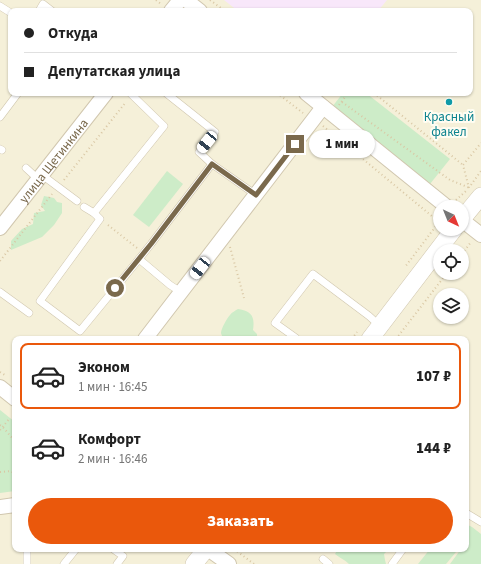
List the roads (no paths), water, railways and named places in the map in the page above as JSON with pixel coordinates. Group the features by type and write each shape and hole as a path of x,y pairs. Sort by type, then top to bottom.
{"street":[{"path":"167,8 180,0"},
{"path":"186,0 196,8"},
{"name":"улица Щетинкина","path":"0,228 104,96"},
{"path":"310,96 448,200"},
{"path":"147,336 323,107"},
{"path":"469,207 476,194"},
{"path":"469,226 481,235"},
{"path":"375,332 440,236"},
{"path":"0,387 12,397"},
{"path":"0,507 12,505"},
{"path":"194,564 204,552"},
{"path":"211,552 229,564"}],"lane":[{"path":"41,8 44,4 49,8"},
{"path":"0,117 16,96"},
{"path":"94,213 164,126 133,96"},
{"path":"170,96 215,132 199,152 212,164 256,195"},
{"path":"84,207 100,219 40,301 80,331 151,244 212,164"},
{"path":"26,168 58,187 77,201"},
{"path":"141,256 170,285 181,292"},
{"path":"293,336 275,323 313,274 369,316 375,332"},
{"path":"0,292 29,313"},
{"path":"469,515 481,522"},
{"path":"27,552 27,564"},
{"path":"64,564 74,552"},
{"path":"117,552 123,556 117,564"},
{"path":"392,564 401,552"},
{"path":"323,559 329,564"}],"place":[{"name":"Красный факел","path":"449,102"}]}
